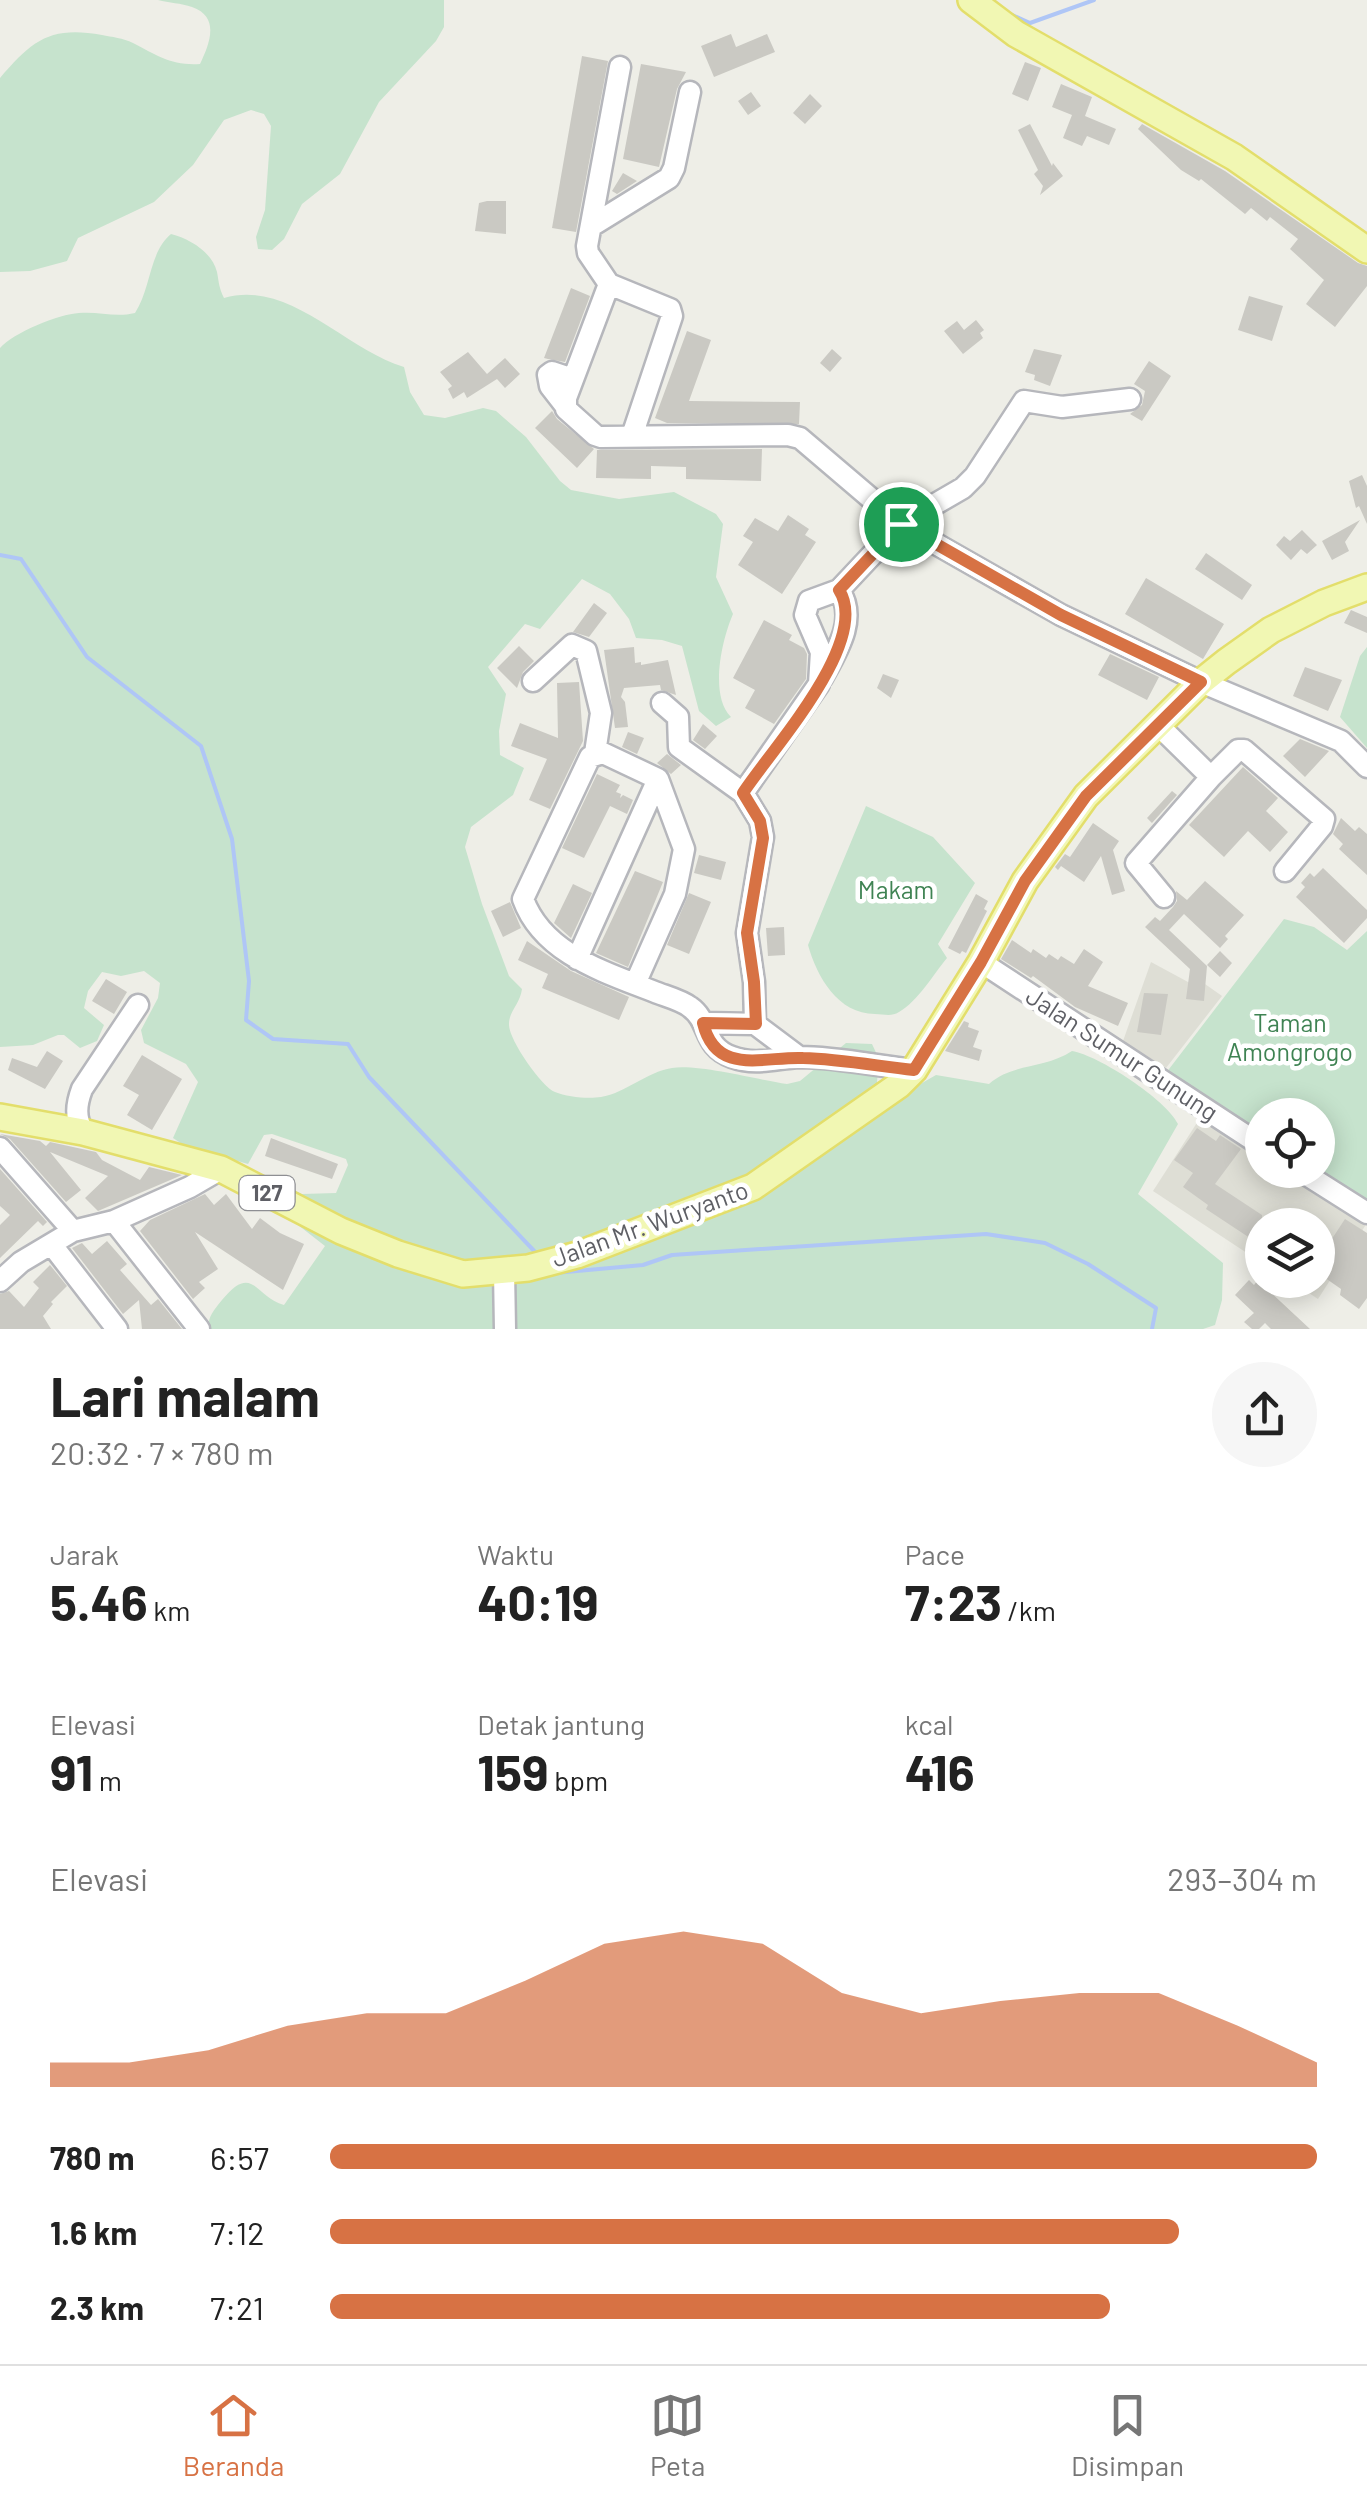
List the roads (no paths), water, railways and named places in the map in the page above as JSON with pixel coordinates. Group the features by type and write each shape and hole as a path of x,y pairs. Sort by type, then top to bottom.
{"main road":[{"path":"971,0 1016,34 1234,158 1367,250"},
{"name":"Jalan Mr. Wuryanto","path":"0,1117 84,1132 220,1169 341,1231 462,1274 516,1269 576,1255 753,1187 899,1085 914,1070 981,962 1025,881 1086,796 1201,682 1272,630 1324,603 1367,588"}],"street":[{"path":"620,66 588,253 609,284 670,310 672,316 632,436"},
{"path":"594,225 669,178 690,92"},
{"path":"609,284 564,404 594,435 795,436 901,524 1061,615 1201,682 1341,741 1367,767"},
{"path":"819,684 821,652 804,615 810,602 816,596 839,590 901,524 975,476 1024,402 1062,407 1130,399"},
{"path":"743,793 819,684 844,632 846,601 839,590"},
{"path":"533,681 572,644 586,651 602,713 595,753"},
{"path":"662,703 678,718 678,748 743,793 760,821 763,838 747,933 756,1024"},
{"path":"1158,725 1211,777"},
{"path":"1164,897 1136,863 1238,750 1244,750 1324,820 1286,870"},
{"path":"635,984 675,894 684,849 658,778 595,753 590,756 523,899 538,930 577,960 635,984 691,1007 703,1023 707,1038 730,1056 752,1062 799,1057 914,1070"},
{"path":"577,960 658,778"},
{"name":"Jalan Sumur Gunung","path":"981,962 1245,1135"},
{"path":"84,1132 76,1104 82,1089 138,1006"},
{"path":"703,1023 756,1024 799,1057"},
{"path":"0,1148 73,1231"},
{"path":"0,1281 21,1262 73,1231 114,1221 220,1169"},
{"path":"1327,1188 1367,1213"},
{"path":"114,1221 199,1329"},
{"path":"52,1244 117,1329"},
{"path":"505,1329 516,1269"}],"waterway":[{"path":"1010,14 1030,23 1094,0"},
{"path":"0,555 21,559 87,657 201,746 232,839 249,981 246,1020 273,1039 348,1044 369,1077 538,1255"},
{"path":"555,1273 643,1265 672,1255 986,1234 1045,1243 1088,1264 1156,1308 1152,1329"}],"park label":[{"name":"Makam","path":"896,890"},
{"name":"Taman Amongrogo","path":"1290,1038"}]}
